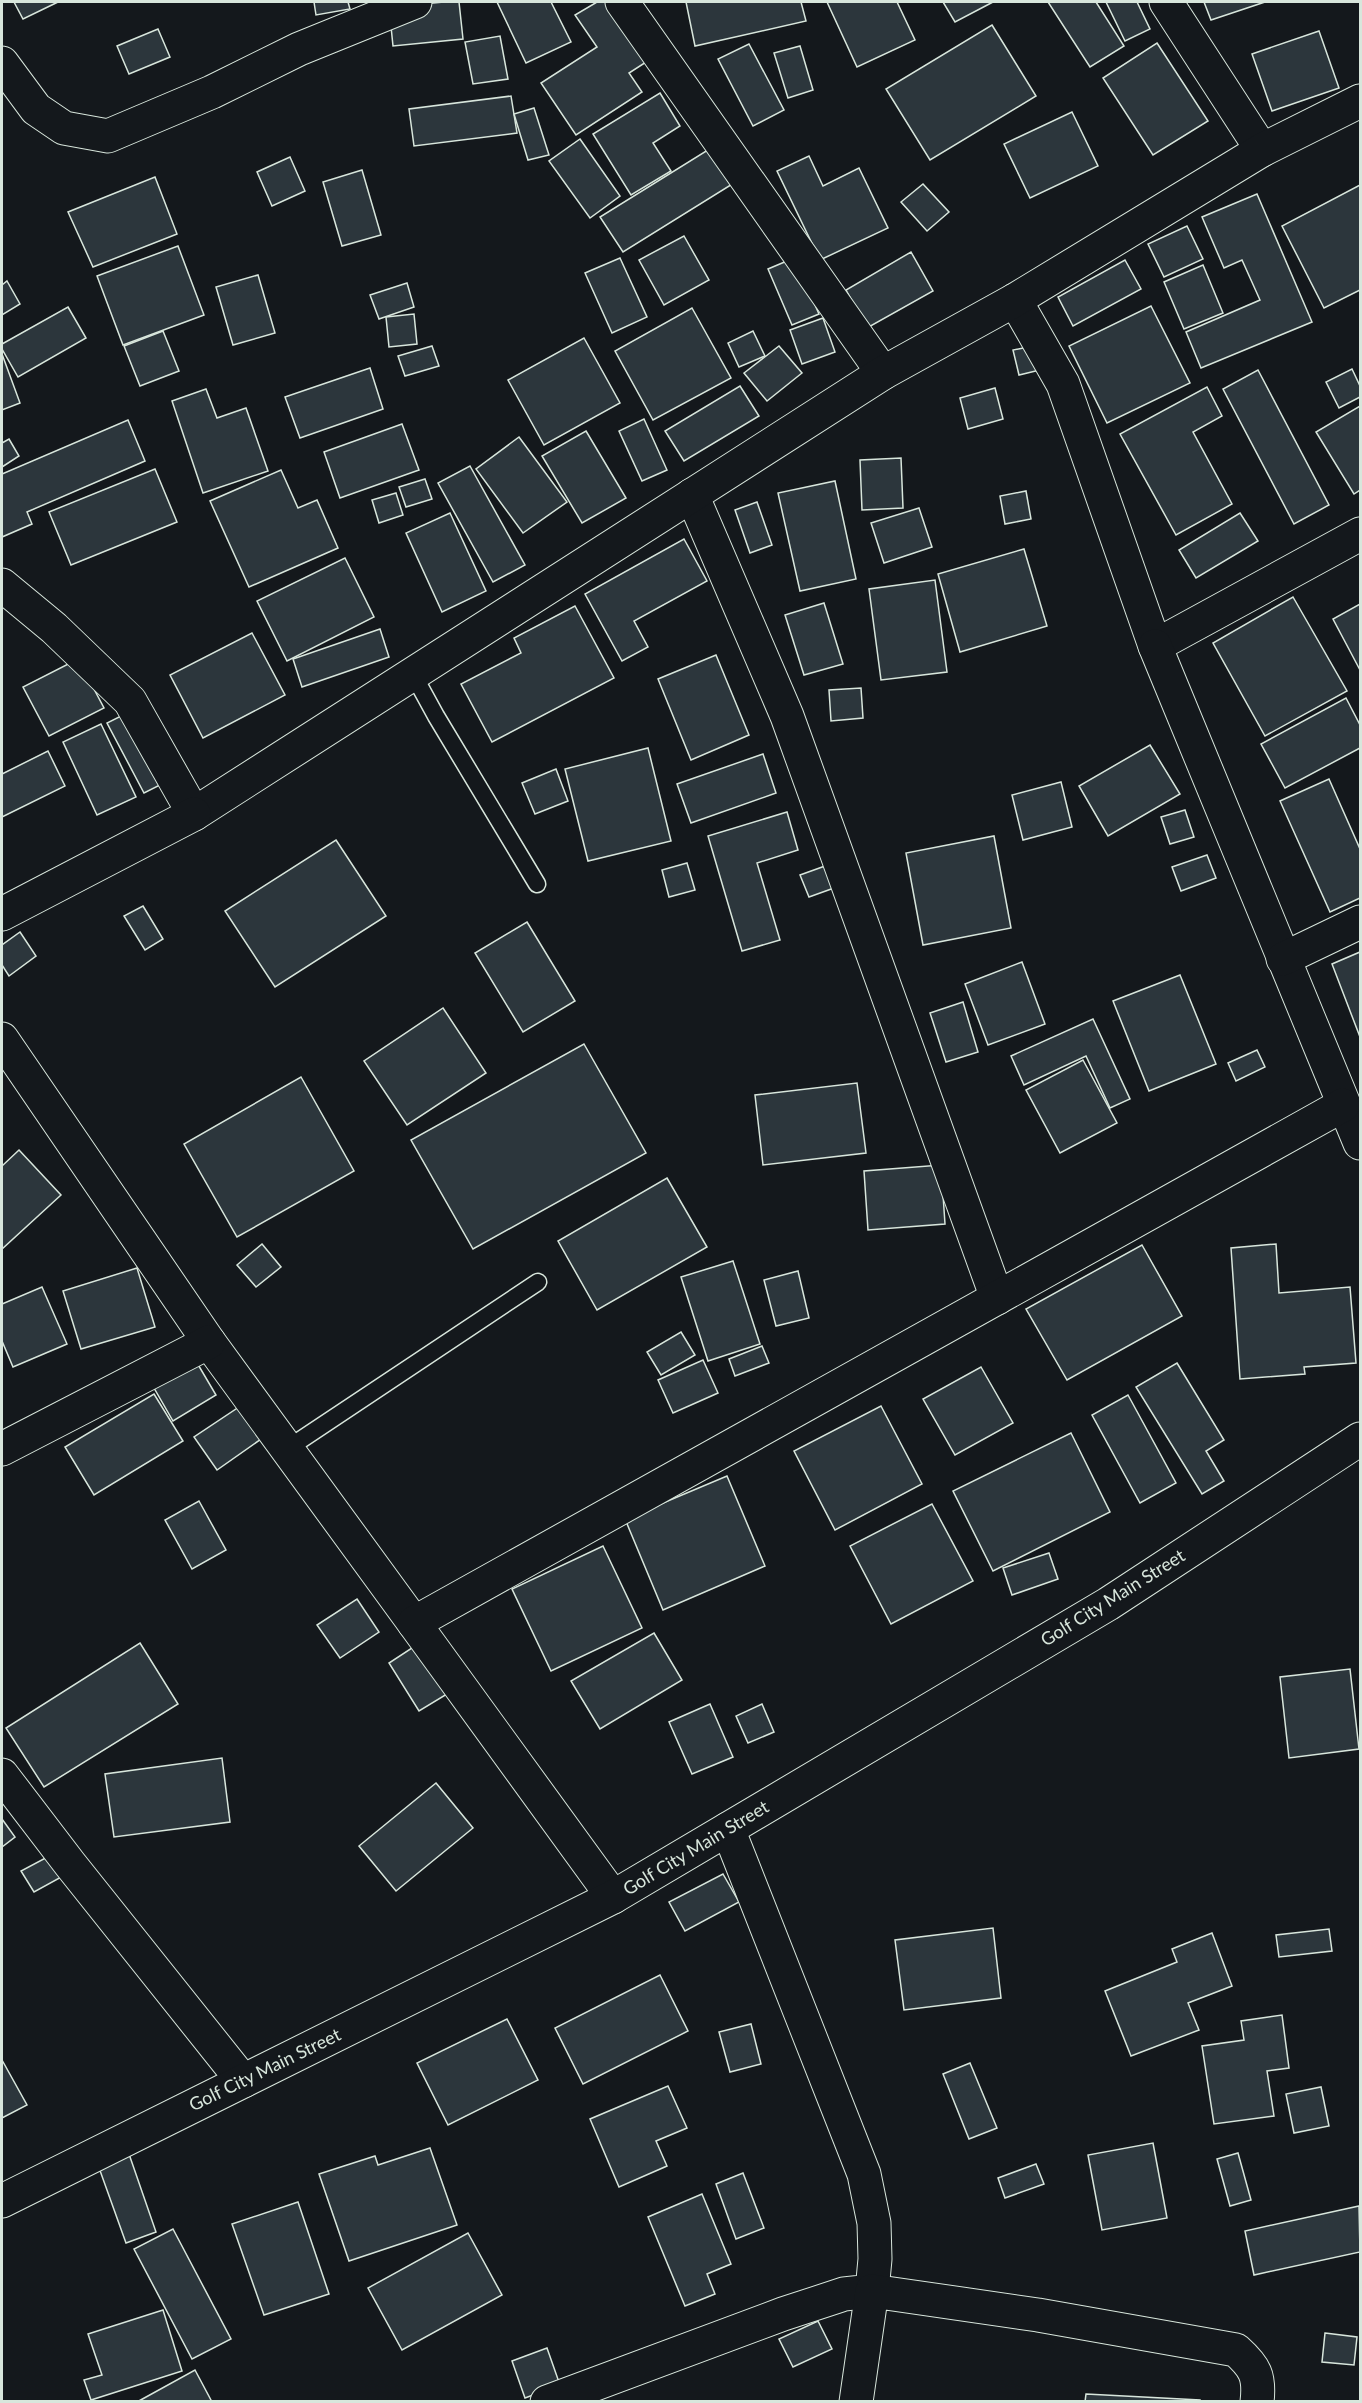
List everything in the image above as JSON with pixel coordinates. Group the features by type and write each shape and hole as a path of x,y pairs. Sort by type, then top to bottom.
{"street":[{"path":"2,63 36,109 64,128 108,136 212,92 298,50 415,2"},
{"path":"621,2 883,373"},
{"path":"1166,2 1262,150"},
{"path":"2,914 194,814 883,373 1015,300 1262,150 1360,101"},
{"path":"1015,300 1063,384 1155,646 1360,1143"},
{"path":"692,495 786,716 997,1298"},
{"path":"1155,646 1360,534"},
{"path":"2,585 54,628 130,701 194,814"},
{"path":"1283,958 1360,922"},
{"path":"2,1039 209,1342 612,1897"},
{"path":"414,1623 1343,1105"},
{"path":"2,1449 209,1342"},
{"name":"Golf City Main Street","path":"2,2201 612,1897 1108,1604 1360,1439"},
{"path":"2,1775 243,2081"},
{"path":"728,1829 864,2174 874,2223 874,2259 872,2291 856,2402"},
{"path":"547,2402 783,2314 844,2294 872,2291 1038,2315 1236,2350 1252,2364 1259,2385 1257,2402"}],"lane":[{"path":"413,674 537,884"},
{"path":"287,1449 538,1282"}],"building":[{"path":"14,2 58,2 23,19"},
{"path":"314,2 348,2 350,9 316,15"},
{"path":"459,2 463,39 393,46 389,7"},
{"path":"497,2 551,2 571,42 526,63"},
{"path":"597,2 617,2 654,57 629,73 642,92 576,135 541,83 597,47 575,15"},
{"path":"686,2 801,2 806,21 695,46"},
{"path":"827,2 897,2 915,40 857,67"},
{"path":"943,2 993,2 955,22"},
{"path":"1048,2 1096,2 1124,46 1090,67"},
{"path":"1106,2 1137,2 1150,29 1125,41"},
{"path":"1204,2 1265,2 1211,20"},
{"path":"992,25 1036,96 930,160 886,89"},
{"path":"158,29 170,57 129,74 117,46"},
{"path":"1319,31 1339,88 1272,111 1252,54"},
{"path":"500,36 508,79 473,84 465,42"},
{"path":"1157,43 1208,121 1153,155 1103,78"},
{"path":"749,44 784,110 753,126 718,59"},
{"path":"800,46 813,90 788,98 774,53"},
{"path":"660,93 680,126 653,143 671,171 631,195 593,134"},
{"path":"511,96 517,133 414,146 409,109"},
{"path":"534,108 549,155 528,160 514,114"},
{"path":"1072,112 1098,166 1030,198 1004,144"},
{"path":"580,139 620,196 590,218 549,161"},
{"path":"711,148 734,183 623,252 600,217"},
{"path":"809,156 823,186 859,168 888,228 820,260 777,171"},
{"path":"290,157 305,191 272,206 257,172"},
{"path":"362,170 381,235 342,246 323,182"},
{"path":"155,177 177,234 93,267 68,212"},
{"path":"923,184 949,212 927,231 901,202"},
{"path":"1360,185 1360,290 1324,308 1282,226"},
{"path":"1257,194 1312,322 1201,368 1186,332 1260,300 1242,260 1224,268 1202,217"},
{"path":"1187,226 1203,259 1164,277 1148,244"},
{"path":"684,236 709,280 664,305 639,260"},
{"path":"178,246 204,315 123,345 97,276"},
{"path":"911,252 933,291 867,328 846,290"},
{"path":"620,258 647,317 612,333 585,273"},
{"path":"794,258 819,314 792,325 768,269"},
{"path":"1125,260 1141,289 1073,326 1058,297"},
{"path":"1203,265 1223,313 1184,329 1164,282"},
{"path":"258,275 275,333 233,345 216,287"},
{"path":"7,281 20,304 2,315 2,285"},
{"path":"407,283 414,307 379,319 370,295"},
{"path":"1151,306 1190,383 1107,423 1069,346"},
{"path":"68,307 86,338 18,377 2,349 2,344"},
{"path":"692,308 731,378 653,420 615,351"},
{"path":"414,314 417,344 389,347 386,317"},
{"path":"823,318 835,352 802,364 790,330"},
{"path":"163,331 179,371 140,386 124,346"},
{"path":"753,331 765,356 739,367 728,343"},
{"path":"584,338 620,403 544,445 508,380"},
{"path":"1038,345 1044,369 1019,375 1013,350"},
{"path":"432,346 439,366 405,376 398,356"},
{"path":"779,346 802,373 767,401 744,373"},
{"path":"2,354 20,403 2,410"},
{"path":"370,368 383,409 300,438 285,397"},
{"path":"1352,369 1360,386 1360,397 1339,408 1326,382"},
{"path":"1258,370 1329,505 1294,524 1223,389"},
{"path":"740,386 759,416 684,461 665,431"},
{"path":"1207,387 1222,416 1193,432 1232,504 1176,535 1120,434"},
{"path":"995,388 1003,419 968,429 960,398"},
{"path":"206,389 217,418 246,408 268,471 203,493 172,401"},
{"path":"1360,406 1360,490 1354,494 1316,432"},
{"path":"644,419 667,470 642,481 619,431"},
{"path":"128,420 145,461 27,512 32,524 2,537 2,474"},
{"path":"402,424 419,470 340,498 324,452"},
{"path":"586,431 626,498 582,523 542,456"},
{"path":"519,437 567,502 523,533 476,469"},
{"path":"9,439 19,456 2,467 2,443"},
{"path":"901,458 903,508 862,510 860,460"},
{"path":"470,466 525,565 493,582 438,483"},
{"path":"155,469 177,522 71,565 49,512"},
{"path":"281,470 298,508 317,500 338,548 249,587 210,501"},
{"path":"425,479 432,499 406,507 399,487"},
{"path":"835,481 856,579 800,591 778,493"},
{"path":"1026,491 1031,519 1005,524 1000,496"},
{"path":"396,493 403,515 379,523 372,500"},
{"path":"757,502 772,545 750,553 735,510"},
{"path":"919,508 932,547 884,563 871,523"},
{"path":"450,513 486,591 442,612 406,533"},
{"path":"1240,513 1258,541 1196,578 1179,550"},
{"path":"684,539 707,581 634,621 648,647 622,661 585,594"},
{"path":"1024,549 1047,626 960,652 938,574"},
{"path":"345,558 374,617 287,661 257,601"},
{"path":"935,580 947,672 881,680 869,589"},
{"path":"1293,597 1347,691 1265,736 1213,643"},
{"path":"824,603 843,664 804,675 785,615"},
{"path":"1360,604 1360,670 1333,619"},
{"path":"575,606 614,678 492,742 461,684 521,653 514,638"},
{"path":"380,629 389,657 302,687 293,659"},
{"path":"252,633 285,695 203,738 170,675"},
{"path":"716,655 749,735 691,760 658,679"},
{"path":"78,659 104,708 49,736 23,687"},
{"path":"861,688 863,718 831,721 829,690"},
{"path":"1346,698 1360,725 1360,748 1285,788 1261,744"},
{"path":"131,711 168,781 144,793 107,723"},
{"path":"101,724 136,797 97,815 63,742"},
{"path":"1150,745 1180,794 1108,836 1079,786"},
{"path":"648,748 671,841 588,861 565,769"},
{"path":"48,751 65,786 2,817 2,774"},
{"path":"763,754 776,793 691,823 677,784"},
{"path":"556,769 568,801 535,814 522,783"},
{"path":"1329,779 1360,849 1360,898 1330,912 1280,801"},
{"path":"1061,782 1072,827 1023,840 1012,795"},
{"path":"1185,810 1194,837 1170,844 1161,817"},
{"path":"787,812 798,850 757,863 780,940 742,951 708,836"},
{"path":"994,836 1011,928 923,945 906,853"},
{"path":"336,840 386,916 275,987 225,911"},
{"path":"1207,855 1216,878 1181,891 1172,867"},
{"path":"687,863 695,890 669,897 662,870"},
{"path":"825,866 834,888 809,897 800,875"},
{"path":"143,906 163,939 145,950 124,916"},
{"path":"527,922 575,1001 523,1032 475,953"},
{"path":"20,932 36,956 9,976 2,965 2,945"},
{"path":"1360,952 1360,1037 1332,964"},
{"path":"1022,962 1045,1024 988,1045 965,984"},
{"path":"1180,975 1216,1064 1149,1091 1113,1001"},
{"path":"963,1002 978,1052 946,1062 930,1013"},
{"path":"443,1008 486,1073 407,1125 364,1061"},
{"path":"1093,1019 1130,1099 1110,1108 1086,1056 1024,1085 1011,1056"},
{"path":"584,1044 646,1153 473,1249 411,1140"},
{"path":"1257,1050 1265,1067 1236,1081 1228,1063"},
{"path":"1083,1060 1117,1123 1060,1153 1026,1090"},
{"path":"301,1077 354,1171 237,1237 184,1144"},
{"path":"857,1083 866,1153 763,1165 755,1095"},
{"path":"19,1150 61,1195 2,1249 2,1166"},
{"path":"941,1165 945,1224 868,1230 864,1171"},
{"path":"667,1178 707,1247 597,1310 558,1241"},
{"path":"262,1244 281,1267 256,1287 237,1265"},
{"path":"1276,1244 1279,1293 1350,1287 1356,1363 1304,1367 1305,1374 1240,1379 1231,1248"},
{"path":"1142,1245 1182,1316 1067,1380 1026,1309"},
{"path":"733,1261 760,1344 708,1361 681,1277"},
{"path":"137,1268 155,1327 81,1349 63,1291"},
{"path":"798,1271 809,1318 776,1326 764,1280"},
{"path":"42,1287 67,1344 13,1367 2,1341 2,1304"},
{"path":"681,1332 695,1355 661,1375 647,1352"},
{"path":"762,1346 769,1363 735,1376 729,1359"},
{"path":"193,1356 216,1395 173,1421 150,1381"},
{"path":"703,1360 718,1393 673,1413 658,1380"},
{"path":"1177,1363 1224,1440 1206,1451 1224,1481 1202,1494 1136,1387"},
{"path":"981,1367 1013,1423 955,1455 923,1399"},
{"path":"154,1394 183,1441 94,1495 65,1447"},
{"path":"1128,1395 1176,1483 1140,1503 1092,1415"},
{"path":"242,1405 264,1437 217,1470 194,1437"},
{"path":"881,1406 922,1484 835,1530 794,1451"},
{"path":"1071,1433 1110,1512 993,1571 953,1491"},
{"path":"727,1476 765,1566 663,1610 625,1519"},
{"path":"199,1501 226,1550 192,1569 165,1520"},
{"path":"932,1504 973,1581 891,1624 850,1546"},
{"path":"603,1546 642,1628 551,1671 512,1589"},
{"path":"1049,1553 1058,1579 1012,1595 1003,1568"},
{"path":"357,1599 379,1632 340,1658 317,1625"},
{"path":"654,1633 682,1680 600,1729 571,1681"},
{"path":"421,1642 452,1691 419,1711 389,1663"},
{"path":"140,1643 178,1704 44,1787 6,1728"},
{"path":"1350,1669 1359,1749 1289,1758 1280,1677"},
{"path":"710,1704 733,1757 692,1774 669,1722"},
{"path":"762,1704 774,1732 748,1743 736,1716"},
{"path":"222,1758 230,1822 114,1837 105,1774"},
{"path":"436,1783 473,1828 396,1891 359,1846"},
{"path":"2,1819 15,1837 2,1847"},
{"path":"53,1854 65,1875 34,1892 21,1871"},
{"path":"723,1874 739,1902 685,1931 669,1902"},
{"path":"993,1928 1001,1998 904,2010 895,1940"},
{"path":"1329,1929 1332,1951 1279,1957 1276,1935"},
{"path":"1212,1933 1232,1986 1188,2003 1199,2030 1131,2056 1105,1991 1177,1962 1172,1949"},
{"path":"660,1975 688,2031 583,2084 555,2028"},
{"path":"1282,2015 1289,2068 1267,2071 1274,2116 1214,2124 1202,2046 1244,2040 1241,2021"},
{"path":"507,2019 538,2080 448,2125 417,2063"},
{"path":"751,2024 761,2064 730,2072 719,2032"},
{"path":"2,2060 27,2105 2,2118"},
{"path":"970,2063 997,2128 969,2139 943,2074"},
{"path":"668,2086 687,2128 656,2141 667,2166 619,2187 590,2119"},
{"path":"1321,2087 1329,2126 1294,2133 1286,2094"},
{"path":"1153,2143 1167,2218 1102,2230 1088,2155"},
{"path":"430,2148 457,2225 349,2261 319,2174 375,2156 378,2165"},
{"path":"1238,2153 1251,2200 1230,2206 1217,2159"},
{"path":"129,2154 156,2232 126,2243 98,2165"},
{"path":"1036,2164 1044,2184 1005,2198 998,2178"},
{"path":"743,2173 764,2228 736,2239 716,2184"},
{"path":"702,2194 731,2264 707,2274 715,2294 685,2306 648,2217"},
{"path":"298,2202 329,2294 264,2315 232,2224"},
{"path":"1359,2206 1360,2252 1254,2275 1245,2231"},
{"path":"173,2229 231,2339 192,2359 134,2249"},
{"path":"468,2233 502,2295 402,2350 368,2288"},
{"path":"163,2310 182,2371 91,2400 84,2380 102,2375 88,2334"},
{"path":"818,2321 832,2349 793,2367 779,2339"},
{"path":"1325,2333 1357,2337 1354,2365 1322,2362"},
{"path":"547,2348 560,2385 525,2398 512,2361"},
{"path":"195,2370 212,2402 137,2402"},
{"path":"1086,2394 1200,2400 1200,2402 1085,2402"}]}
